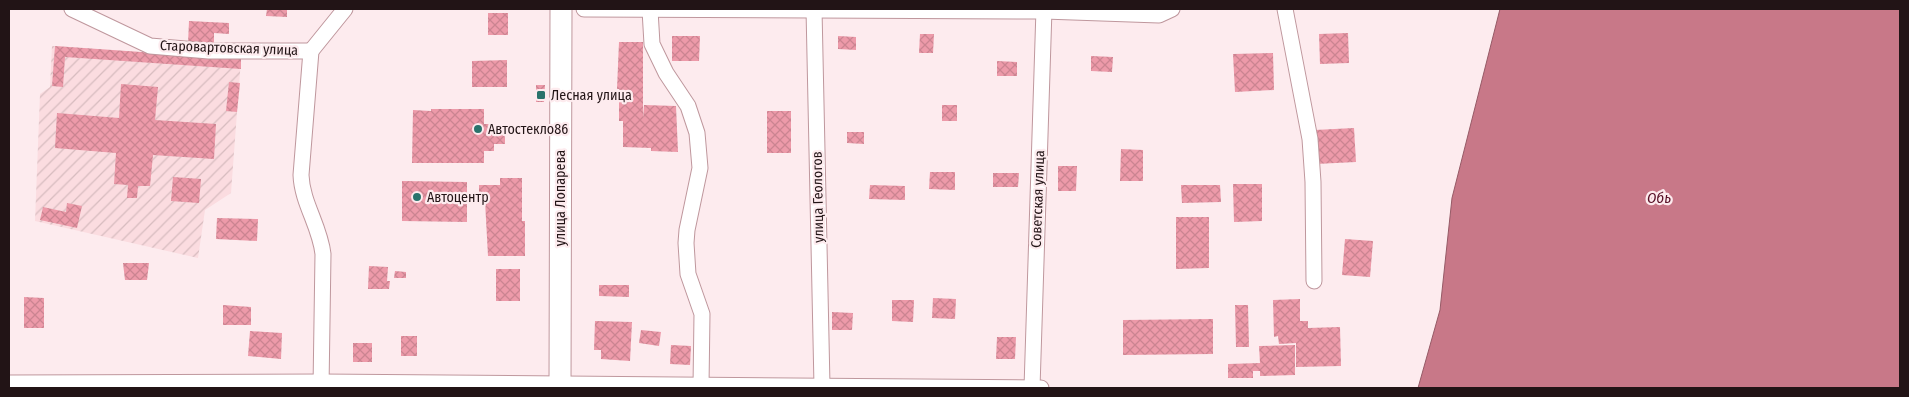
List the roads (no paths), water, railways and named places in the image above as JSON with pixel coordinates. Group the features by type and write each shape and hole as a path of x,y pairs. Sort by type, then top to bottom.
{"main road":[{"name":"улица Лопарева","path":"560,387 561,9"}],"street":[{"name":"Старовартовская улица","path":"72,9 150,46 209,51 311,51 345,9"},
{"path":"568,9 1044,10 1159,15 1172,9"},
{"path":"1285,9 1310,139 1313,182 1314,281"},
{"path":"650,10 652,44 666,73 688,106 697,132 700,168 686,243 688,274 702,314 701,386"},
{"name":"улица Геологов","path":"814,10 822,386"},
{"name":"Советская улица","path":"1032,388 1044,10"},
{"path":"311,51 300,175 301,188 322,241 321,385"},
{"path":"9,383 71,386 822,386 1041,388"}],"water":[{"name":"Обь","path":"1500,9 1900,9 1900,388 1418,388 1440,310 1452,198"}],"place":[{"name":"Лесная улица","path":"541,95"},
{"name":"Автостекло86","path":"478,129"},
{"name":"Автоцентр","path":"417,197"}]}
